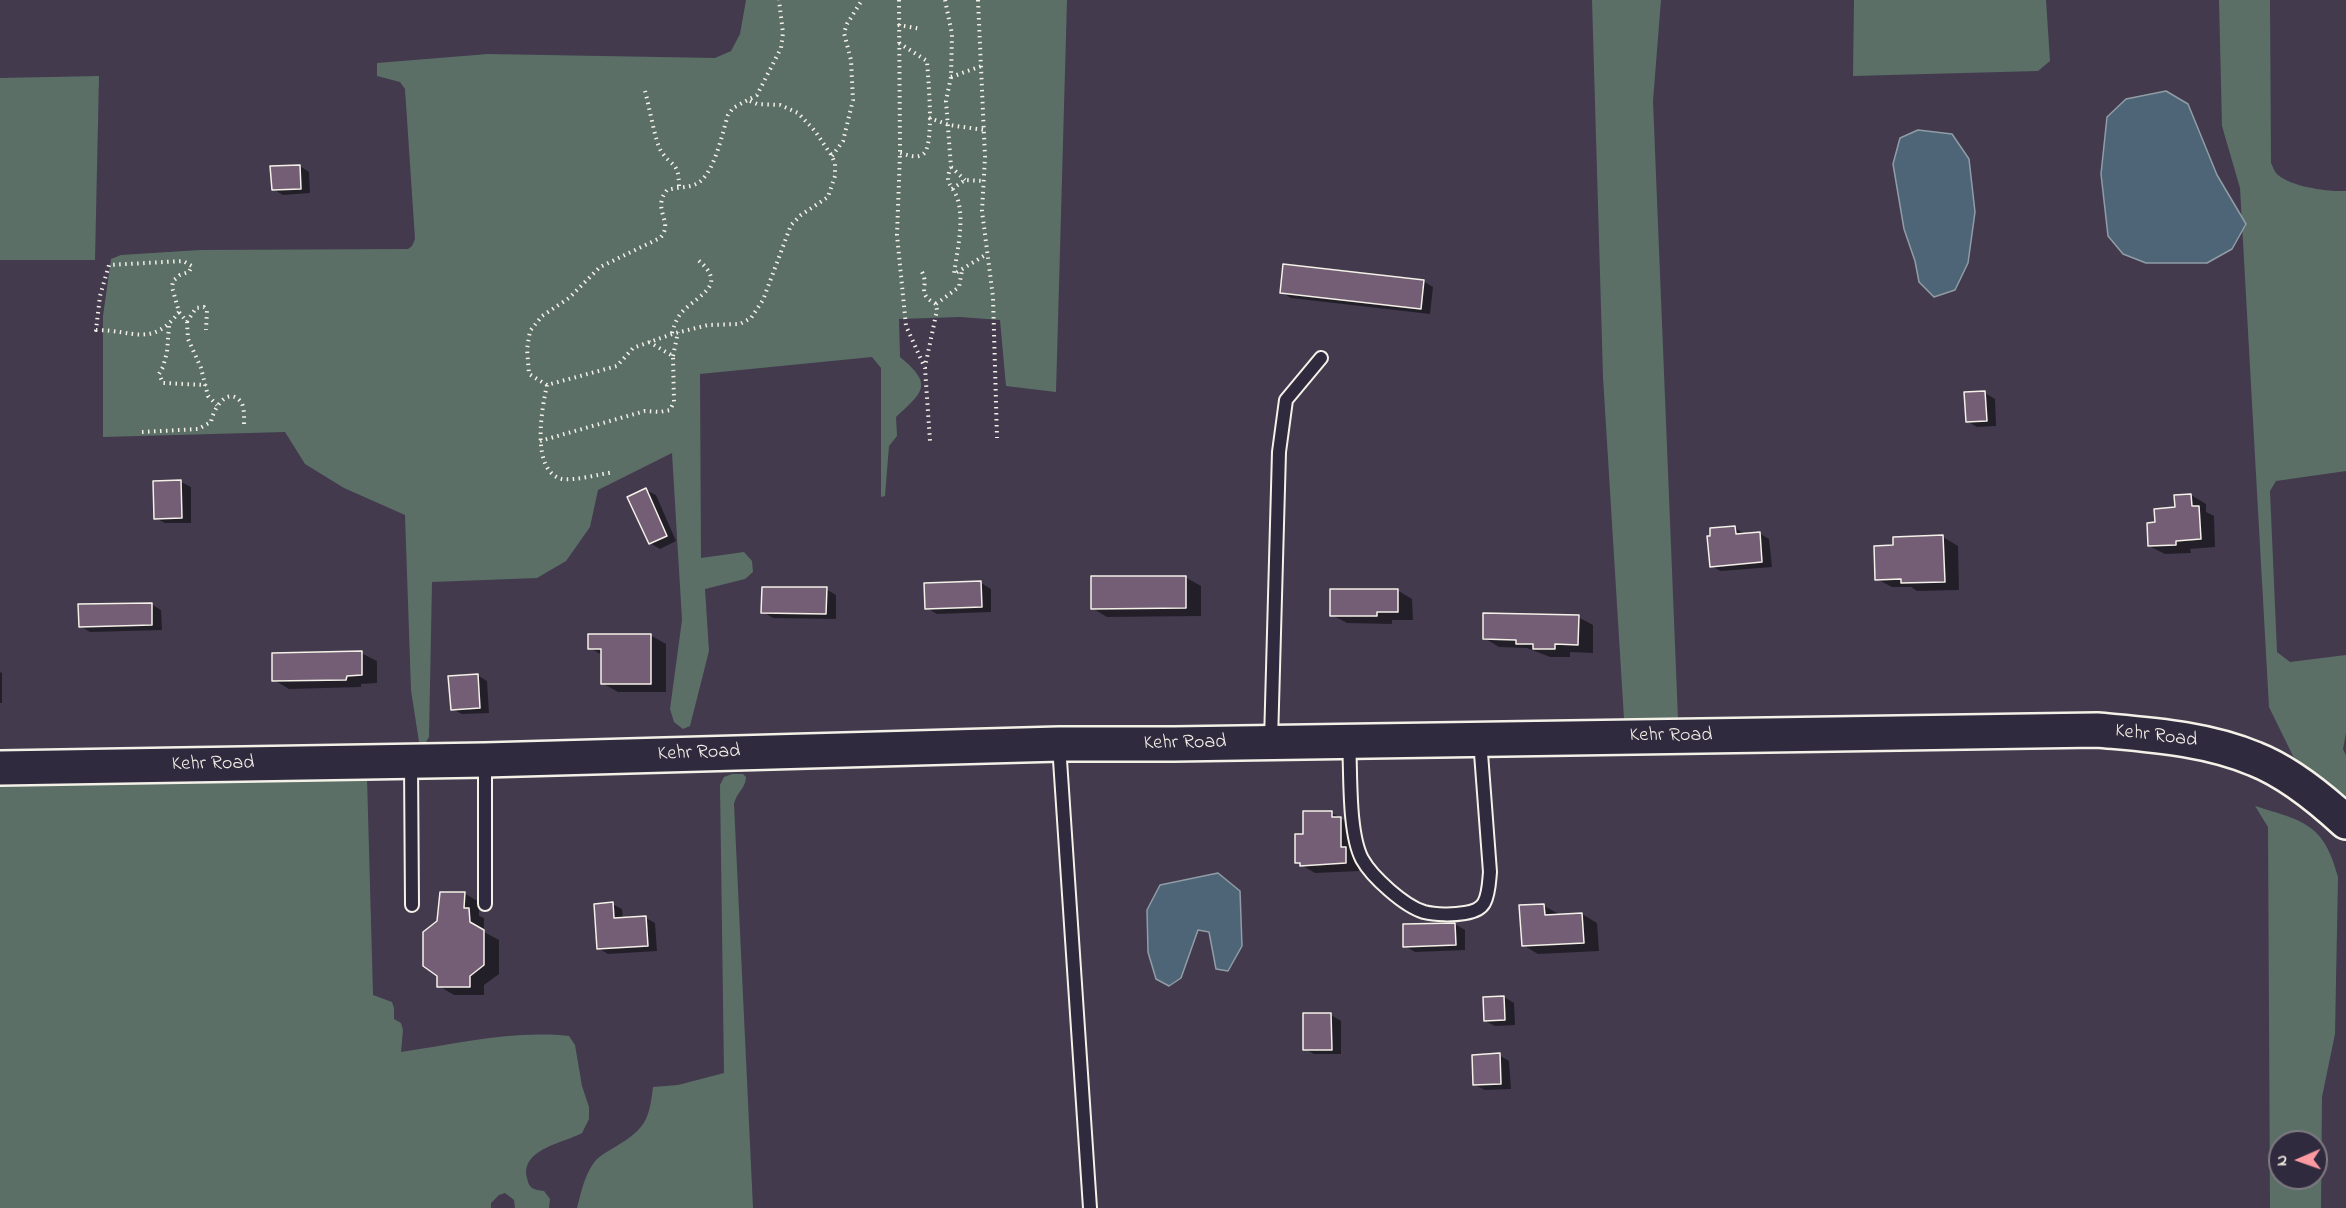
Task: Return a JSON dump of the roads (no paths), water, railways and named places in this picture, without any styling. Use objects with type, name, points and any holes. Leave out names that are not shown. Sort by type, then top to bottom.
[{"type":"street","name":"Kehr Road","points":[[0,768],[411,762],[1059,744],[1817,736],[2097,730],[2157,735],[2211,744],[2257,759],[2293,780],[2346,822]]},
{"type":"lane","points":[[1270,742],[1279,452],[1286,400],[1321,358]]},
{"type":"lane","points":[[1349,740],[1354,829],[1361,858],[1374,876],[1405,902],[1424,912],[1455,915],[1473,912],[1484,905],[1488,890],[1490,872],[1480,738]]},
{"type":"lane","points":[[1059,744],[1090,1208]]},
{"type":"lane","points":[[485,760],[485,904]]},
{"type":"lane","points":[[411,762],[412,905]]},
{"type":"water","points":[[2166,91],[2188,104],[2217,175],[2246,224],[2232,249],[2207,263],[2146,263],[2123,254],[2108,236],[2101,174],[2107,117],[2126,99]]},
{"type":"water","points":[[1918,130],[1952,134],[1969,159],[1975,212],[1968,263],[1955,290],[1934,297],[1919,282],[1915,261],[1904,229],[1893,164],[1900,138]]},
{"type":"water","points":[[1218,873],[1240,891],[1242,946],[1228,971],[1216,969],[1209,932],[1198,930],[1181,978],[1169,986],[1156,979],[1148,952],[1147,910],[1160,885]]}]
